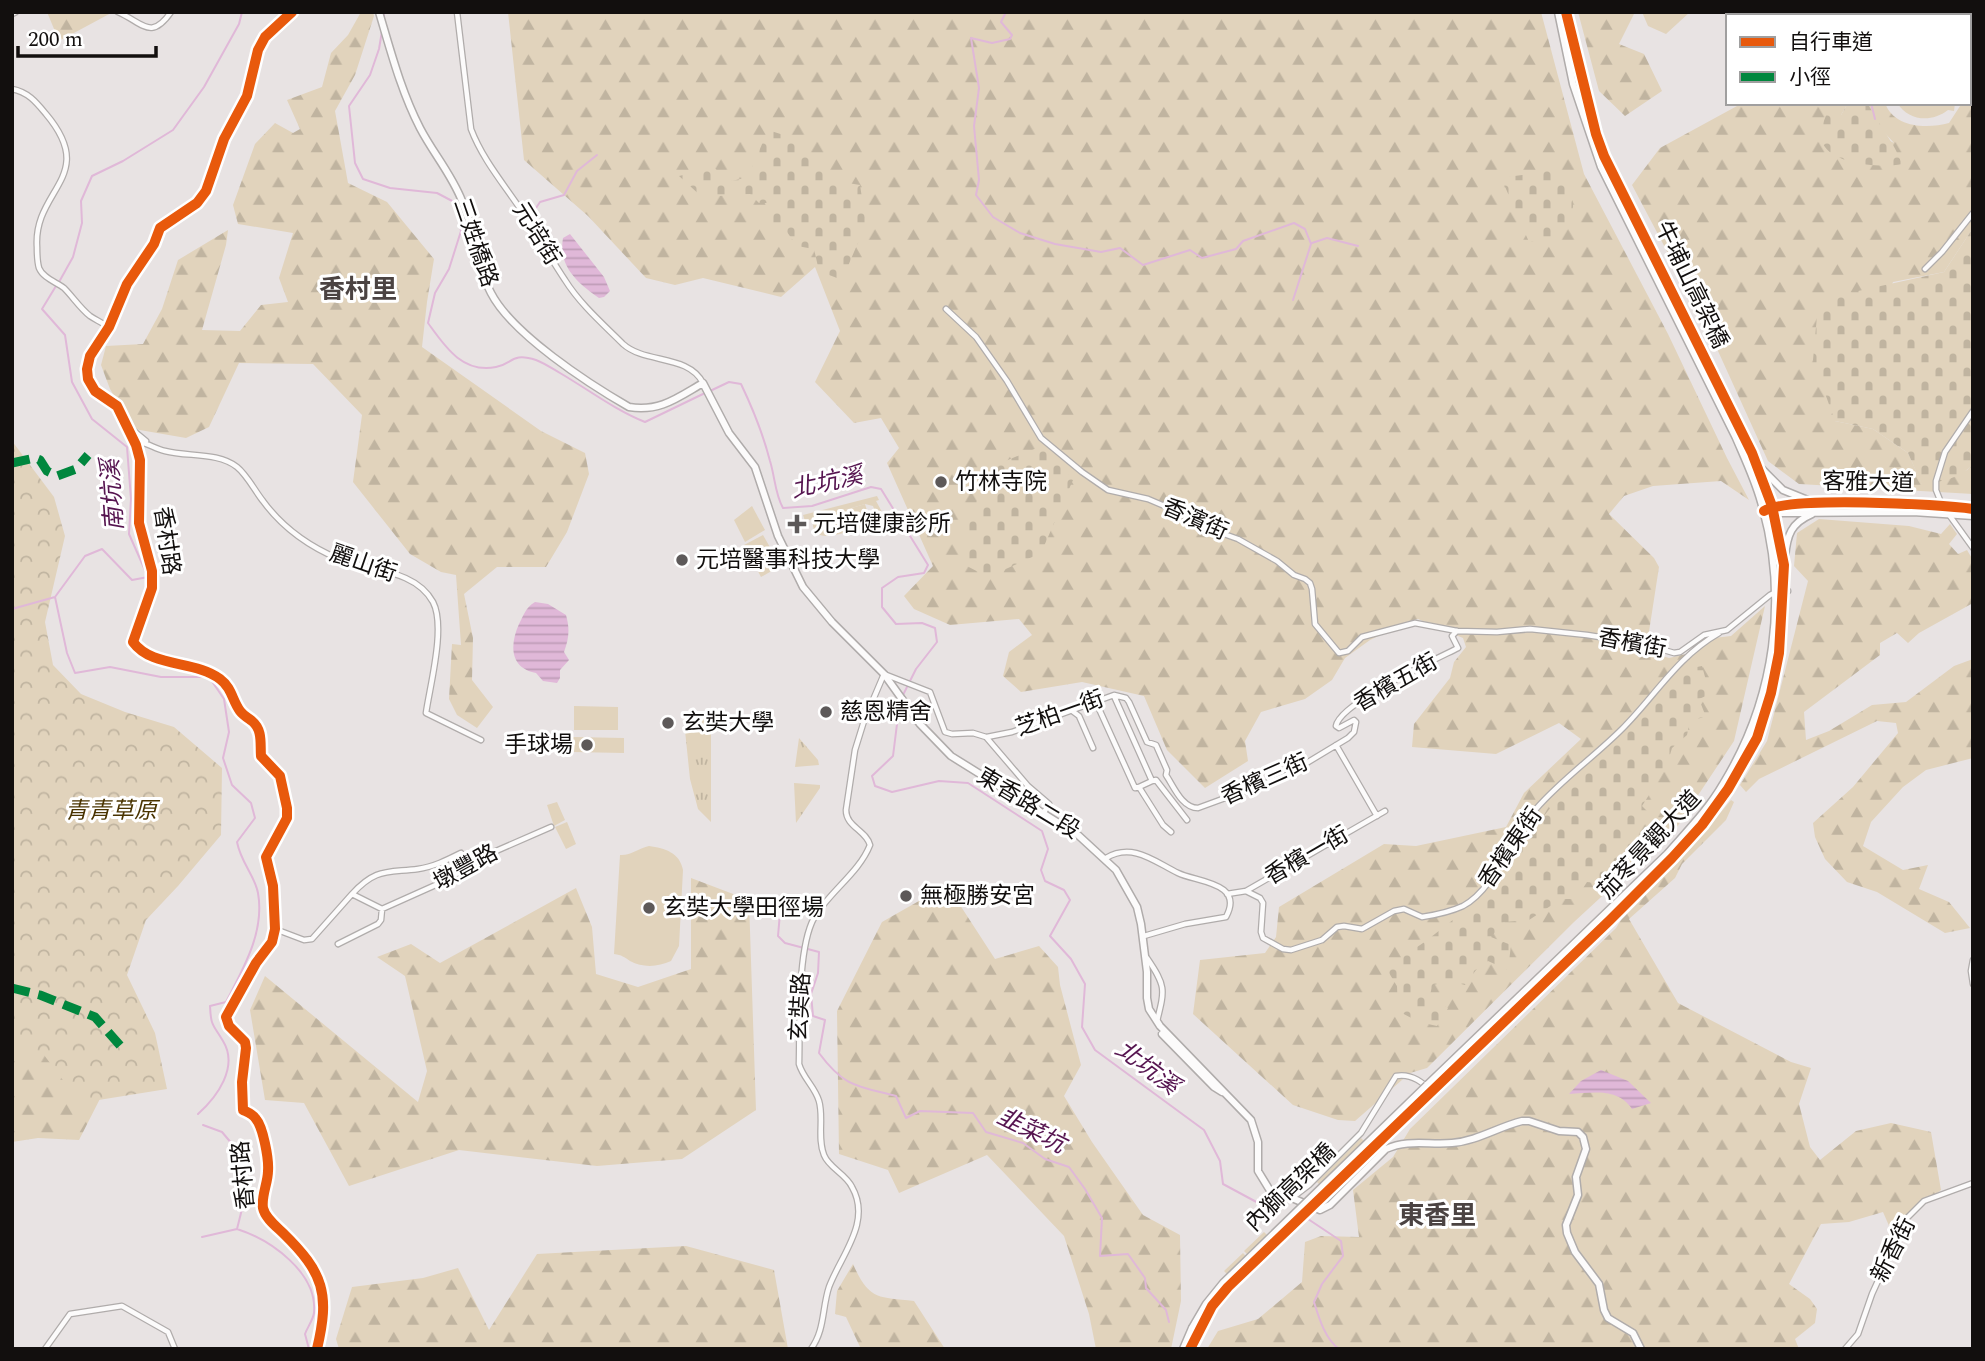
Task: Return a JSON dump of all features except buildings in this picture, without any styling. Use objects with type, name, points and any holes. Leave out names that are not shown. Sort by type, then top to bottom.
[{"type":"street","points":[[118,12],[155,29],[161,26],[171,12]]},
{"type":"street","name":"香村路","points":[[292,12],[265,37],[258,50],[247,96],[224,139],[206,191],[197,203],[160,228],[154,244],[132,274],[108,327],[90,356],[87,369],[88,379],[95,391],[117,406],[136,445],[141,474],[139,523],[152,579],[150,597],[133,642],[141,652],[205,670],[222,680],[231,691],[240,711],[258,727],[261,756],[282,781],[287,818],[266,857],[274,900],[275,929],[272,942],[256,963],[226,1017],[229,1026],[245,1042],[243,1110],[253,1116],[260,1126],[268,1160],[263,1209],[310,1263],[324,1293],[325,1314],[317,1349]]},
{"type":"street","name":"三姓橋路","points":[[379,12],[400,86],[420,129],[462,201],[491,293],[515,326],[540,347],[629,407],[645,410],[658,408],[704,386]]},
{"type":"street","points":[[1558,12],[1573,84],[1588,131],[1601,167],[1632,222]]},
{"type":"street","points":[[1566,12],[1596,134],[1632,222]]},
{"type":"street","name":"元培街","points":[[457,14],[471,129],[475,139],[546,247],[565,282],[592,314],[625,345],[637,353],[668,360],[692,371],[704,386]]},
{"type":"street","points":[[12,89],[22,91],[32,98],[54,123],[65,146],[68,161],[58,189],[41,216],[36,234],[41,272],[63,287],[90,316],[108,327]]},
{"type":"street","points":[[1925,268],[1942,252],[1973,213]]},
{"type":"street","name":"牛埔山高架橋","points":[[1632,222],[1706,371]]},
{"type":"street","name":"香濱街","points":[[946,309],[976,337],[1007,381],[1041,438],[1108,491],[1148,499],[1174,510],[1207,528],[1238,539],[1277,561],[1294,575],[1305,579],[1312,589],[1315,624],[1339,653],[1348,651],[1362,637],[1415,623],[1457,631]]},
{"type":"street","name":"茄苳景觀大道","points":[[1430,1090],[1698,820],[1749,736],[1764,691],[1782,591],[1784,565],[1773,510],[1752,453],[1706,371]]},
{"type":"street","name":"茄苳景觀大道","points":[[1706,371],[1755,484],[1782,591]]},
{"type":"street","points":[[704,386],[729,433],[755,467],[778,536],[803,587],[837,627],[884,674],[930,692],[945,732],[973,733],[986,737],[1028,786],[1049,804],[1042,814]]},
{"type":"street","points":[[1973,411],[1945,452],[1938,468],[1936,490],[1942,505],[1973,548]]},
{"type":"street","name":"麗山街","points":[[126,424],[149,444],[162,451],[223,460],[239,468],[273,515],[306,543],[353,564],[385,570],[422,589],[433,601],[439,617],[426,713],[481,740]]},
{"type":"street","name":"麗山街","points":[[136,445],[140,442],[149,444]]},
{"type":"street","points":[[1752,453],[1765,473],[1783,490],[1818,503]]},
{"type":"street","name":"客雅大道","points":[[1763,511],[1818,503],[1942,505],[1973,509]]},
{"type":"street","name":"客雅大道","points":[[1773,510],[1949,513],[1973,516]]},
{"type":"street","points":[[1784,565],[1788,533],[1801,519],[1817,512]]},
{"type":"street","name":"香檳街","points":[[1457,631],[1530,629],[1644,644],[1674,653],[1680,652],[1704,635],[1727,630],[1782,591]]},
{"type":"street","name":"香檳東街","points":[[1246,891],[1260,898],[1263,903],[1261,932],[1264,938],[1276,947],[1291,950],[1322,940],[1338,927],[1362,929],[1394,911],[1404,909],[1422,917],[1464,905],[1478,894],[1492,877],[1516,837],[1547,798],[1621,730],[1644,706],[1664,678],[1674,672],[1679,663],[1708,640],[1727,630]]},
{"type":"street","name":"香檳五街","points":[[1336,745],[1354,732],[1354,720],[1339,728],[1336,721],[1357,701],[1458,648],[1452,636],[1457,631]]},
{"type":"street","name":"東香路二段","points":[[884,674],[920,724],[951,756],[1079,835],[1106,858],[1129,890],[1137,907],[1144,936]]},
{"type":"street","name":"玄奘路","points":[[811,1349],[819,1336],[828,1289],[856,1231],[859,1206],[849,1182],[823,1154],[820,1103],[802,1075],[799,1064],[801,988],[812,921],[857,866],[870,845],[867,837],[850,823],[846,810],[855,750],[884,674]]},
{"type":"street","points":[[1114,695],[1154,780],[1187,820]]},
{"type":"street","name":"芝柏一街","points":[[986,737],[1012,732],[1095,700],[1114,695],[1126,698],[1147,742],[1156,745],[1167,770],[1166,775],[1186,805],[1192,808]]},
{"type":"street","points":[[1095,700],[1135,789],[1166,775]]},
{"type":"street","points":[[1071,710],[1079,716],[1093,748]]},
{"type":"street","points":[[1336,745],[1377,816]]},
{"type":"street","name":"香檳三街","points":[[1192,808],[1285,776],[1336,745]]},
{"type":"street","points":[[1139,787],[1163,825],[1171,832]]},
{"type":"street","name":"香檳一街","points":[[1227,894],[1246,891],[1385,811]]},
{"type":"street","name":"墩豐路","points":[[338,944],[378,924],[382,909],[449,879],[480,858],[551,827]]},
{"type":"street","name":"墩豐路","points":[[275,929],[304,940],[312,939],[366,879],[395,869],[426,867],[461,853]]},
{"type":"street","points":[[1106,858],[1111,855],[1144,854],[1177,873],[1217,885],[1227,894],[1230,904],[1226,917],[1185,924],[1144,936],[1147,998],[1156,1022],[1251,1120],[1256,1131],[1257,1167],[1269,1189],[1280,1196],[1293,1198],[1320,1210],[1330,1205],[1386,1149],[1397,1144],[1452,1143],[1475,1139],[1522,1121],[1559,1131],[1578,1132],[1584,1137],[1586,1149],[1576,1177],[1578,1195],[1566,1225],[1567,1233],[1575,1252],[1599,1284],[1608,1318],[1633,1333],[1641,1349]]},
{"type":"street","points":[[352,894],[382,909]]},
{"type":"street","points":[[1146,958],[1160,979],[1163,991],[1156,1022]]},
{"type":"street","points":[[1146,958],[1143,1000],[1150,1020],[1214,1087],[1227,1094]]},
{"type":"street","points":[[1973,960],[1973,984]]},
{"type":"street","points":[[1293,1198],[1361,1133],[1396,1076],[1405,1075],[1430,1090]]},
{"type":"street","name":"內獅高架橋","points":[[1195,1329],[1206,1304],[1223,1283],[1430,1090]]},
{"type":"street","name":"新香街","points":[[1845,1349],[1858,1334],[1872,1294],[1906,1219],[1924,1200],[1973,1183]]},
{"type":"street","points":[[1307,1206],[1309,1185]]},
{"type":"street","points":[[45,1349],[70,1314],[122,1306],[168,1332],[175,1349]]},
{"type":"street","points":[[1183,1349],[1195,1329]]},
{"type":"street","points":[[1190,1349],[1195,1329]]},
{"type":"green space","points":[[47,12],[113,12],[59,41]]},
{"type":"green space","points":[[361,12],[373,12],[374,16],[355,75],[335,111],[348,183],[387,202],[434,259],[422,347],[541,431],[585,453],[589,474],[567,532],[546,567],[497,567],[464,594],[473,638],[472,680],[493,707],[477,728],[457,715],[449,699],[452,644],[461,645],[456,575],[441,572],[410,554],[353,482],[362,415],[313,364],[239,363],[209,427],[186,438],[134,429],[110,389],[101,365],[106,346],[143,344],[162,309],[178,260],[228,230],[202,330],[240,331],[261,305],[288,302],[279,278],[293,233],[238,224],[233,205],[255,144],[275,123],[293,133],[300,129],[287,100],[322,87],[331,53],[348,35]]},
{"type":"green space","points":[[508,12],[1541,12],[1584,174],[1668,334],[1749,500],[1721,481],[1653,486],[1624,496],[1609,514],[1654,558],[1659,567],[1646,651],[1669,658],[1686,654],[1705,639],[1731,636],[1765,606],[1734,741],[1677,827],[1574,922],[1427,1068],[1410,1073],[1355,1121],[1338,1120],[1293,1105],[1193,1014],[1200,960],[1265,953],[1276,937],[1279,907],[1384,844],[1416,846],[1506,827],[1524,793],[1581,739],[1559,723],[1496,754],[1412,747],[1414,724],[1450,678],[1454,662],[1466,647],[1463,638],[1418,619],[1370,640],[1345,658],[1332,680],[1305,699],[1261,712],[1245,741],[1248,761],[1205,788],[1167,750],[1144,696],[1082,682],[1021,692],[1003,676],[1009,652],[1032,635],[1019,619],[950,625],[914,609],[904,596],[933,566],[887,463],[899,448],[881,418],[854,423],[815,382],[840,331],[815,267],[781,297],[703,278],[675,285],[646,278],[588,216],[524,160]]},
{"type":"green space","points":[[1578,12],[1635,12],[1619,44],[1644,54],[1662,91],[1625,116],[1599,91]]},
{"type":"green space","points":[[1642,12],[1690,12],[1666,34],[1648,26]]},
{"type":"green space","points":[[1895,12],[1896,14],[1762,14]]},
{"type":"green space","points":[[1905,12],[1968,12],[1968,14],[1904,14]]},
{"type":"green space","points":[[1973,83],[1973,228],[1944,272],[1893,282],[1835,421],[1873,429],[1908,453],[1922,484],[1967,470],[1973,464],[1973,494],[1799,484],[1768,461],[1708,329],[1632,185],[1660,148],[1737,105],[1847,105],[1841,115],[1894,143],[1880,128],[1869,107],[1860,105],[1886,105],[1896,118],[1912,125],[1940,125],[1949,123],[1961,105],[1971,105]]},
{"type":"green space","points":[[1847,105],[1869,106],[1902,164],[1861,164],[1831,153],[1822,142],[1820,131],[1827,113],[1841,115]]},
{"type":"green space","points":[[1899,105],[1955,105],[1954,111],[1948,110],[1928,118],[1914,117]]},
{"type":"green space","points":[[768,130],[796,139],[811,161],[824,171],[830,180],[860,185],[866,224],[842,280],[819,271],[814,249],[797,246],[787,232],[773,231],[767,203],[759,203],[750,194],[702,197],[679,176],[714,168],[732,181],[748,177]]},
{"type":"green space","points":[[1552,166],[1570,177],[1573,206],[1571,220],[1549,238],[1529,242],[1503,182],[1507,177],[1529,174]]},
{"type":"green space","points":[[1973,228],[1973,464],[1956,476],[1922,485],[1908,453],[1873,429],[1835,421],[1813,360],[1817,316],[1840,295],[1944,272]]},
{"type":"green space","name":"青青草原","points":[[12,441],[54,497],[65,536],[45,622],[53,665],[81,694],[125,712],[174,727],[222,768],[221,835],[146,920],[127,975],[155,1033],[167,1089],[80,1103],[44,1055],[12,1043]]},
{"type":"green space","points":[[1044,445],[1073,480],[1041,553],[988,577],[963,564],[963,511],[985,494],[984,470]]},
{"type":"green space","points":[[877,496],[879,500],[876,501],[882,512],[879,520],[871,525],[825,536],[816,532],[813,519],[805,521],[803,515]],"holes":[[[865,504],[873,506],[876,514],[870,520],[829,532],[819,527],[821,517]]]},
{"type":"green space","points":[[865,504],[870,520],[829,532],[819,527],[821,517]]},
{"type":"green space","points":[[752,506],[765,530],[745,542],[734,520]]},
{"type":"green space","points":[[1819,519],[1909,526],[1941,534],[1950,524],[1957,534],[1949,544],[1958,554],[1967,550],[1973,560],[1973,603],[1919,633],[1908,643],[1897,633],[1880,643],[1880,655],[1804,712],[1806,740],[1829,731],[1872,705],[1906,702],[1954,666],[1973,659],[1973,758],[1926,770],[1903,787],[1871,822],[1863,846],[1903,870],[1928,865],[1919,889],[1949,902],[1970,928],[1945,933],[1877,892],[1847,882],[1825,859],[1815,837],[1813,823],[1853,787],[1898,733],[1896,723],[1877,721],[1759,779],[1746,792],[1740,785],[1767,741],[1808,581],[1794,566],[1797,533]]},
{"type":"green space","points":[[763,535],[775,556],[771,558],[777,568],[761,577],[744,545]]},
{"type":"green space","points":[[1702,666],[1707,684],[1717,691],[1699,699],[1706,717],[1690,720],[1687,735],[1672,748],[1666,768],[1642,806],[1651,815],[1632,843],[1597,883],[1587,882],[1576,899],[1561,899],[1529,920],[1504,922],[1491,937],[1511,945],[1508,970],[1488,961],[1476,970],[1465,985],[1450,981],[1433,985],[1429,997],[1448,1008],[1437,1026],[1419,1022],[1398,1011],[1397,986],[1386,968],[1468,908],[1571,783],[1687,669]]},
{"type":"green space","points":[[574,706],[618,707],[618,730],[574,730]]},
{"type":"green space","points":[[683,711],[701,712],[711,731],[711,822],[698,809],[690,779]]},
{"type":"green space","points":[[573,737],[624,738],[624,753],[573,752]]},
{"type":"green space","points":[[799,738],[818,760],[819,765],[795,767]]},
{"type":"green space","points":[[794,783],[820,785],[796,823]]},
{"type":"green space","points":[[1731,800],[1734,802],[1726,820],[1682,864],[1675,878],[1629,919],[1678,1003],[1791,1062],[1811,1068],[1799,1104],[1810,1147],[1820,1160],[1856,1131],[1891,1123],[1931,1132],[1941,1190],[1906,1217],[1891,1246],[1882,1242],[1888,1237],[1890,1228],[1883,1212],[1849,1222],[1821,1224],[1789,1284],[1810,1299],[1817,1309],[1815,1323],[1795,1339],[1799,1349],[1207,1349],[1218,1331],[1258,1319],[1302,1282],[1305,1242],[1321,1236],[1359,1237],[1353,1190],[1393,1157],[1410,1129],[1616,928],[1691,848]]},
{"type":"green space","points":[[557,802],[565,820],[554,826],[547,805]]},
{"type":"green space","points":[[567,822],[576,844],[566,849],[555,827]]},
{"type":"green space","name":"玄奘大學田徑場","points":[[649,846],[671,852],[679,859],[683,870],[679,946],[671,961],[650,966],[640,965],[614,954],[620,855]]},
{"type":"green space","points":[[691,878],[749,900],[756,1110],[682,1159],[597,1166],[459,1150],[349,1186],[304,1103],[265,1100],[250,1010],[265,976],[418,1102],[427,1071],[405,976],[377,957],[411,944],[440,963],[576,888],[592,927],[596,974],[638,987],[691,969]]},
{"type":"green space","points":[[947,885],[995,959],[1039,946],[1058,967],[1060,985],[1081,1065],[1064,1096],[1092,1142],[1143,1215],[1180,1235],[1181,1301],[1171,1349],[1096,1349],[1089,1314],[1064,1236],[987,1155],[899,1193],[888,1170],[839,1154],[837,1011],[882,922]]},
{"type":"green space","points":[[12,1029],[107,1085],[79,1140],[38,1138],[12,1142]]},
{"type":"green space","points":[[1361,1138],[1376,1153],[1332,1197],[1317,1182]]},
{"type":"green space","points":[[1264,1232],[1279,1247],[1259,1266],[1244,1251]]},
{"type":"green space","points":[[686,1246],[774,1270],[788,1349],[339,1349],[336,1339],[352,1287],[423,1278],[458,1268],[489,1330],[537,1254]]},
{"type":"green space","points":[[1243,1253],[1257,1268],[1239,1286],[1224,1271]]},
{"type":"green space","points":[[853,1264],[864,1284],[876,1294],[891,1299],[914,1301],[945,1349],[861,1349],[846,1317],[835,1314],[837,1291]]},
{"type":"shaded area","points":[[570,234],[604,277],[610,291],[604,297],[599,298],[584,286],[567,266],[562,248],[563,238]]},
{"type":"shaded area","points":[[535,602],[548,604],[566,615],[568,634],[564,652],[569,660],[560,670],[557,683],[543,681],[536,673],[521,666],[514,654],[514,639],[519,624],[527,609]]},
{"type":"shaded area","points":[[1601,1070],[1628,1081],[1651,1103],[1632,1109],[1612,1094],[1569,1094],[1581,1081]]},
{"type":"waterway","name":"南坑溪","points":[[59,282],[73,257],[82,223],[81,201],[92,176],[123,161],[173,130],[204,87],[239,24],[242,12]]},
{"type":"waterway","name":"北坑溪","points":[[384,12],[384,18]]},
{"type":"waterway","points":[[1006,12],[1001,22],[1012,35],[1010,39],[992,43],[971,38],[979,88],[974,126],[979,180],[976,195],[993,217],[1020,233],[1055,244],[1101,252],[1120,248],[1143,265],[1190,250],[1202,258],[1236,249],[1243,241],[1294,223],[1305,229],[1311,244],[1293,300]]},
{"type":"waterway","name":"北坑溪","points":[[382,31],[370,75],[349,106],[355,163],[363,179],[390,188],[437,193],[456,203],[461,231],[449,269],[435,293],[428,323],[455,356],[473,366],[484,368],[502,366],[522,357],[536,360],[645,422],[705,393]]},
{"type":"waterway","points":[[1872,105],[1875,119]]},
{"type":"waterway","points":[[530,217],[540,202],[564,195],[577,171],[597,155]]},
{"type":"waterway","points":[[1312,243],[1327,238],[1358,246]]},
{"type":"waterway","name":"南坑溪","points":[[56,286],[42,309],[65,335],[72,382],[92,419],[127,447],[131,499],[129,534],[148,577],[132,580],[102,549],[85,556],[55,597],[67,653],[75,673],[110,667],[161,677],[209,677],[224,699],[229,732],[223,758],[232,785],[251,803],[255,818],[237,842],[258,893],[258,922],[251,950],[226,1002],[210,1006],[212,1022],[223,1041],[229,1061],[224,1081],[198,1114]]},
{"type":"waterway","name":"北坑溪","points":[[710,391],[729,382],[741,384],[761,431],[783,508],[812,506],[871,487],[881,489],[928,565],[924,573],[898,577],[882,588],[882,607],[896,624],[922,623],[935,628],[937,642],[916,669],[903,695]]},
{"type":"waterway","points":[[12,609],[55,597]]},
{"type":"waterway","name":"北坑溪","points":[[900,700],[893,756],[872,776],[875,786],[892,792],[939,781],[968,783],[1042,831],[1048,849],[1041,870],[1045,881],[1064,890],[1070,900],[1050,936],[1071,959],[1085,984],[1082,1027],[1095,1050],[1204,1130],[1220,1161],[1223,1184],[1262,1205],[1284,1206]]},
{"type":"waterway","name":"韭菜坑","points":[[780,913],[778,936],[785,943],[819,952],[818,973],[811,994],[813,1016],[825,1020],[819,1053],[836,1073],[852,1084],[896,1096],[906,1118],[920,1111],[973,1113],[986,1132],[1023,1143],[1045,1159],[1069,1167],[1102,1218],[1100,1256],[1128,1254],[1145,1278],[1146,1288],[1166,1310],[1169,1322]]},
{"type":"waterway","name":"南坑溪","points":[[203,1125],[222,1132],[238,1151],[245,1197],[237,1229],[264,1241],[290,1260],[308,1285],[313,1298],[314,1313],[305,1334],[309,1349]]},
{"type":"waterway","name":"北坑溪","points":[[1308,1219],[1341,1241],[1343,1256],[1322,1284],[1314,1302],[1326,1334],[1339,1349]]},
{"type":"waterway","points":[[202,1237],[237,1229]]},
{"type":"marked path","points":[[12,463],[35,458],[40,460],[47,471],[57,476],[76,469],[88,455]]},
{"type":"marked path","points":[[12,988],[40,995],[95,1017],[125,1051]]},
{"type":"cycle path","points":[[292,12],[265,37],[258,50],[247,96],[224,139],[206,191],[197,203],[160,228],[154,244],[127,284],[109,327],[90,356],[87,369],[88,379],[95,391],[117,406],[136,445],[140,460],[139,523],[152,571],[152,588],[133,642],[151,656],[199,669],[220,679],[240,711],[256,725],[261,756],[280,776],[287,818],[266,857],[273,886],[275,929],[272,942],[256,963],[226,1017],[229,1026],[245,1042],[243,1110],[256,1119],[268,1159],[264,1212],[307,1260],[320,1285],[323,1313],[317,1349]]},
{"type":"cycle path","points":[[1190,1349],[1212,1306],[1228,1287],[1610,920],[1702,825],[1728,789],[1757,738],[1771,693],[1779,653],[1784,565],[1772,506],[1752,453],[1604,156],[1596,134],[1566,12]]},
{"type":"cycle path","points":[[1764,511],[1779,506],[1832,502],[1898,503],[1973,509]]},
{"type":"place","name":"竹林寺院","points":[[941,482]]},
{"type":"place","name":"元培健康診所","points":[[797,524]]},
{"type":"place","name":"元培醫事科技大學","points":[[682,560]]},
{"type":"place","name":"慈恩精舍","points":[[826,712]]},
{"type":"place","name":"玄奘大學","points":[[668,723]]},
{"type":"place","name":"手球場","points":[[587,745]]},
{"type":"place","name":"無極勝安宮","points":[[906,896]]},
{"type":"place","name":"玄奘大學田徑場","points":[[649,908]]},
{"type":"district","name":"香村里","points":[[358,290]]},
{"type":"district","name":"東香里","points":[[1437,1216]]}]
